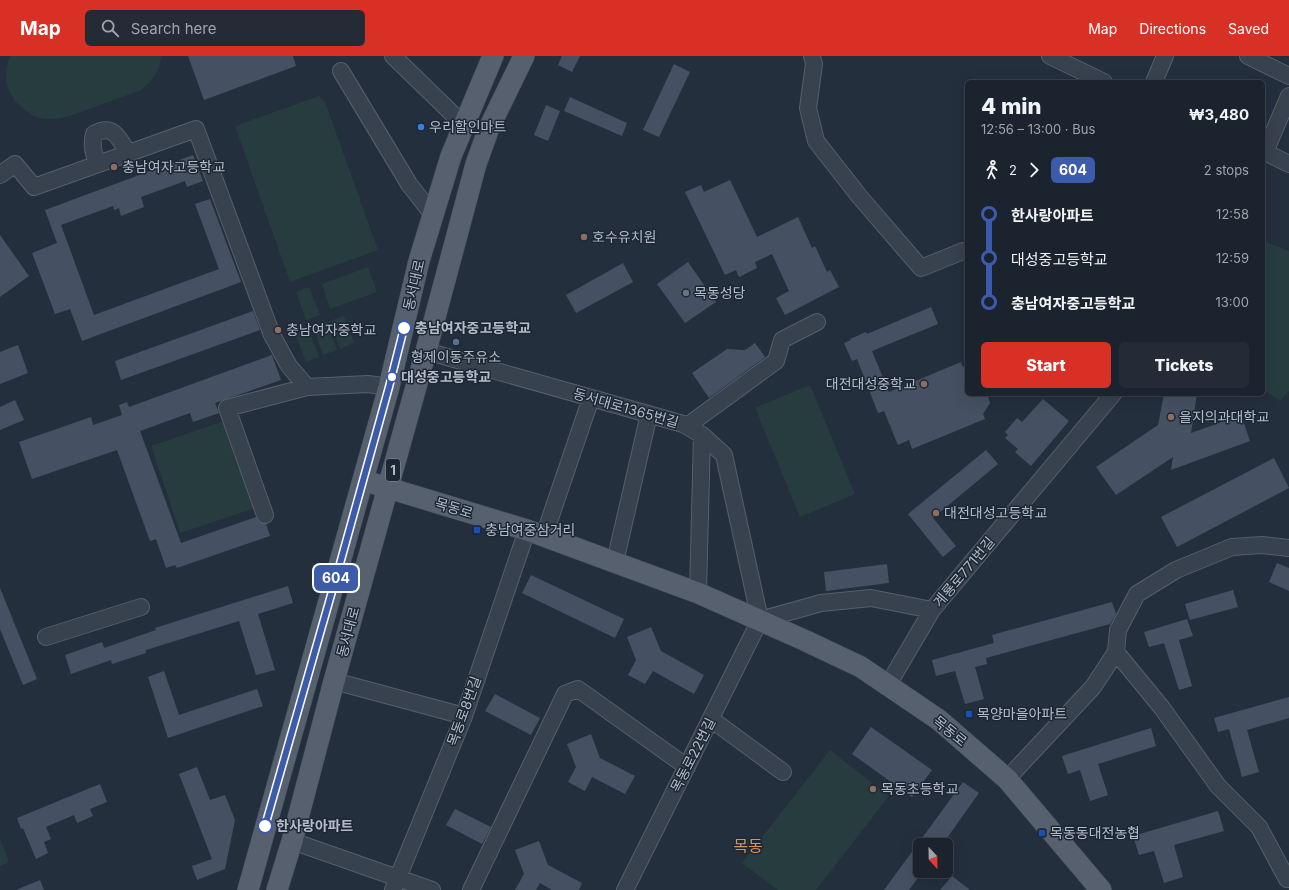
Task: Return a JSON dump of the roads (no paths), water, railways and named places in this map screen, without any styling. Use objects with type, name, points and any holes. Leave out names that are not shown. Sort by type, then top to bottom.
[{"type":"main road","name":"동서대로","points":[[248,890],[389,387],[419,261],[451,156],[463,124],[494,56]]},
{"type":"main road","name":"동서대로","points":[[277,890],[292,841],[334,681],[426,351],[476,164],[489,128],[524,56]]},
{"type":"main road","name":"목동로","points":[[363,480],[536,533],[698,593],[861,667],[938,720],[1008,779],[1101,890]]},
{"type":"street","points":[[393,56],[463,124]]},
{"type":"street","points":[[812,56],[814,64],[808,108],[816,141],[859,196],[921,268],[962,251]]},
{"type":"street","points":[[1050,56],[1100,80]]},
{"type":"street","points":[[1155,80],[1165,56]]},
{"type":"street","points":[[1248,56],[1289,76]]},
{"type":"street","points":[[342,71],[409,184],[433,215]]},
{"type":"street","points":[[1265,150],[1289,96]]},
{"type":"street","points":[[97,164],[92,149],[92,141],[94,134],[100,131],[106,129],[114,133],[128,153]]},
{"type":"street","points":[[0,175],[15,164],[34,187],[196,129],[272,335],[289,366],[307,387]]},
{"type":"street","points":[[1265,152],[1289,164]]},
{"type":"street","points":[[687,426],[776,361],[782,340],[817,322]]},
{"type":"street","name":"동서대로1365번길","points":[[426,351],[683,424],[702,435],[724,455],[760,620]]},
{"type":"street","points":[[265,515],[227,408],[307,387],[368,384],[389,387]]},
{"type":"street","name":"계룡로771번길","points":[[888,685],[932,610],[1111,396]]},
{"type":"street","points":[[536,533],[591,398]]},
{"type":"street","points":[[615,562],[649,414]]},
{"type":"street","points":[[698,593],[702,435]]},
{"type":"street","name":"목동로8번길","points":[[396,884],[536,533]]},
{"type":"street","points":[[1008,779],[1093,687],[1116,652],[1118,630],[1137,594],[1176,570],[1232,547],[1262,545],[1289,548]]},
{"type":"street","points":[[760,620],[821,603],[871,598],[932,610]]},
{"type":"street","points":[[46,637],[141,607]]},
{"type":"street","name":"목동로22번길","points":[[625,890],[712,719],[760,620]]},
{"type":"street","points":[[1116,652],[1162,708],[1218,786],[1259,827],[1286,879],[1289,879]]},
{"type":"street","points":[[334,681],[464,716]]},
{"type":"street","points":[[471,890],[565,694],[578,688],[688,767]]},
{"type":"street","points":[[712,719],[783,772]]},
{"type":"street","points":[[292,841],[396,884],[432,890]]},
{"type":"place","name":"우리할인마트","points":[[421,127]]},
{"type":"place","name":"충남여자고등학교","points":[[114,167]]},
{"type":"place","name":"호수유치원","points":[[584,237]]},
{"type":"place","name":"목동성당","points":[[686,293]]},
{"type":"place","name":"충남여자중고등학교","points":[[404,328]]},
{"type":"place","name":"충남여자중학교","points":[[278,330]]},
{"type":"place","name":"형제이동주유소","points":[[456,342]]},
{"type":"place","name":"대성중고등학교","points":[[392,377]]},
{"type":"place","name":"대전대성중학교","points":[[924,384]]},
{"type":"place","name":"을지의과대학교","points":[[1171,417]]},
{"type":"place","name":"대전대성고등학교","points":[[936,513]]},
{"type":"place","name":"충남여중삼거리","points":[[477,530]]},
{"type":"place","name":"목양마을아파트","points":[[969,714]]},
{"type":"place","name":"목동초등학교","points":[[873,789]]},
{"type":"place","name":"한사랑아파트","points":[[265,826]]},
{"type":"place","name":"목동동대전농협","points":[[1042,833]]},
{"type":"district","name":"목동","points":[[748,846]]}]
